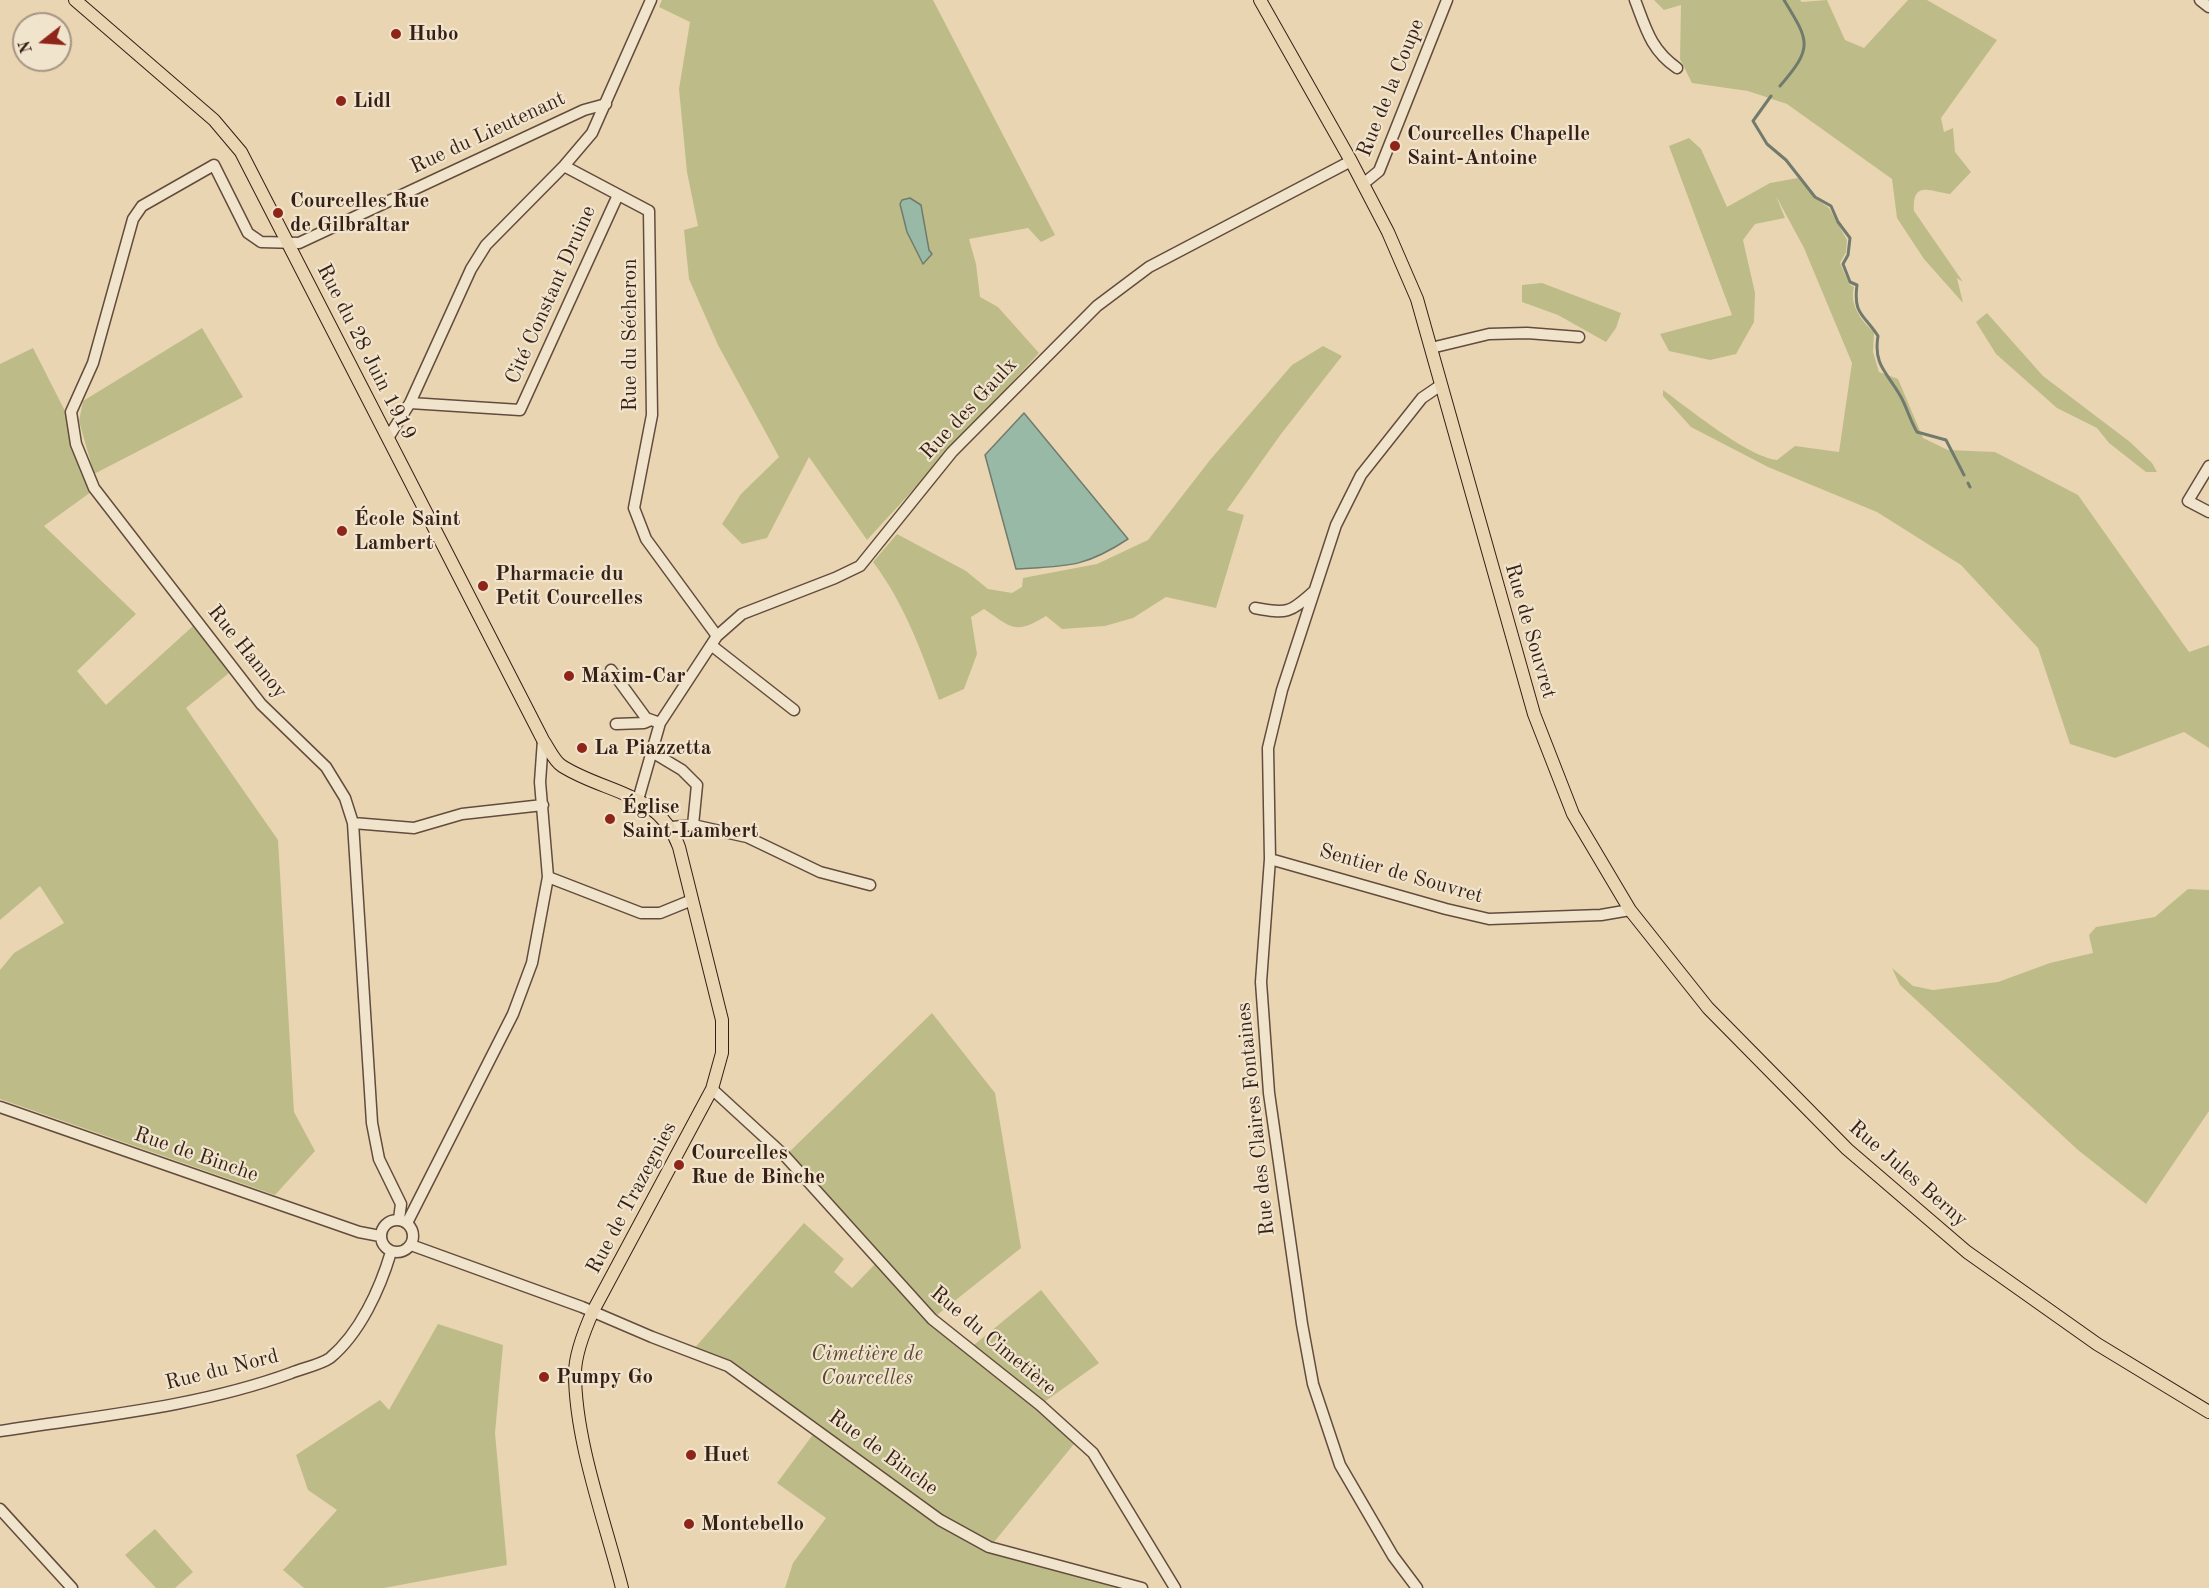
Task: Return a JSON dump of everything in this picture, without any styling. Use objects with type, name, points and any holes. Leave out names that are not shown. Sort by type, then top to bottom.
[{"type":"main road","name":"Rue du 28 Juin 1919","points":[[75,0],[214,120],[241,152],[253,171],[543,740],[560,765],[638,800],[659,814],[672,827]]},
{"type":"main road","name":"Rue de Souvret","points":[[1260,0],[1351,161],[1388,232],[1417,299],[1533,714],[1573,814],[1630,910]]},
{"type":"main road","name":"Rue de Trazegnies","points":[[622,1588],[579,1424],[575,1371],[586,1326],[712,1089],[722,1053],[722,1020],[672,827]]},
{"type":"main road","name":"Rue Jules Berny","points":[[1630,910],[1708,1008],[1846,1149],[1967,1252],[2097,1344],[2209,1412]]},
{"type":"street","points":[[388,438],[410,403],[471,270],[486,245],[564,166],[592,133],[651,0]]},
{"type":"street","name":"Rue de la Coupe","points":[[1363,184],[1379,171],[1447,0]]},
{"type":"street","points":[[1635,0],[1650,39],[1660,56],[1677,68]]},
{"type":"street","points":[[2200,0],[2209,7]]},
{"type":"street","name":"Rue du Lieutenant","points":[[289,244],[299,243],[584,110],[606,104]]},
{"type":"street","name":"Rue des Gaulx","points":[[638,800],[652,752],[656,722],[714,640],[742,614],[860,566],[952,452],[1097,306],[1149,267],[1351,161]]},
{"type":"street","name":"Rue Hannoy","points":[[289,244],[261,243],[248,233],[214,165],[142,207],[133,219],[93,363],[71,412],[76,444],[94,488],[261,704],[326,768],[345,798],[352,823],[372,1123],[379,1159],[401,1204],[403,1221]]},
{"type":"street","name":"Rue du Sécheron","points":[[564,166],[649,211],[652,415],[634,508],[646,539],[714,640]]},
{"type":"street","name":"Cité Constant Druine","points":[[410,403],[520,410],[618,195]]},
{"type":"street","points":[[1431,348],[1489,334],[1527,333],[1579,337]]},
{"type":"street","name":"Rue des Claires Fontaines","points":[[1417,1588],[1393,1556],[1340,1465],[1313,1384],[1302,1324],[1269,1092],[1261,982],[1270,859],[1268,748],[1282,690],[1336,525],[1361,475],[1422,398],[1441,385]]},
{"type":"street","points":[[2209,466],[2187,501],[2209,512]]},
{"type":"street","name":"Rue des Claires Fontaines","points":[[1255,608],[1279,612],[1292,611],[1315,589]]},
{"type":"street","points":[[714,640],[794,711]]},
{"type":"street","points":[[611,670],[646,718],[656,722]]},
{"type":"street","points":[[616,724],[656,722]]},
{"type":"street","points":[[403,1221],[524,990],[532,963],[548,877],[540,783],[543,740]]},
{"type":"street","points":[[652,752],[682,770],[697,785],[693,825]]},
{"type":"street","points":[[352,823],[414,828],[462,814],[543,805]]},
{"type":"street","points":[[672,827],[693,825],[747,837],[820,872],[870,885]]},
{"type":"street","name":"Sentier de Souvret","points":[[1270,859],[1489,919],[1601,915],[1630,910]]},
{"type":"street","points":[[548,877],[642,913],[660,912],[692,900]]},
{"type":"street","name":"Rue du Cimetière","points":[[712,1089],[785,1156],[932,1319],[1040,1405],[1093,1453],[1175,1588]]},
{"type":"street","name":"Rue de Binche","points":[[0,1107],[348,1228],[380,1236]]},
{"type":"street","points":[[390,1221],[403,1221],[413,1231],[411,1245],[402,1251],[391,1252],[380,1236],[382,1228],[390,1221]]},
{"type":"street","name":"Rue de Binche","points":[[411,1245],[593,1311],[652,1337],[728,1366],[940,1520],[972,1539],[1016,1555],[1142,1588]]},
{"type":"street","name":"Rue du Nord","points":[[0,1431],[193,1400],[243,1389],[327,1360],[347,1342],[366,1310],[391,1252]]},
{"type":"street","points":[[0,1509],[72,1588]]},
{"type":"green space","points":[[662,0],[933,0],[1055,235],[1041,242],[1028,228],[969,239],[976,264],[980,297],[998,307],[1039,353],[867,540],[809,457],[767,538],[742,544],[722,524],[741,494],[779,457],[718,345],[689,279],[684,230],[698,226],[687,172],[679,89],[690,22],[659,7]]},
{"type":"green space","points":[[1654,0],[1800,0],[1802,2],[1827,0],[1845,40],[1864,48],[1908,0],[1927,0],[1997,40],[1941,118],[1944,132],[1953,128],[1955,152],[1971,172],[1950,194],[1924,190],[1919,191],[1914,201],[1914,211],[1963,282],[1957,278],[1963,303],[1924,259],[1897,218],[1892,179],[1787,104],[1748,91],[1692,83],[1680,59],[1681,5],[1664,10]]},
{"type":"green space","points":[[1689,138],[1701,149],[1727,207],[1770,183],[1798,178],[1815,198],[1829,208],[1847,240],[1846,252],[1840,263],[1849,284],[1854,287],[1853,300],[1857,312],[1874,332],[1873,352],[1879,372],[1898,379],[1923,438],[1948,450],[1995,452],[2078,495],[2189,652],[2209,645],[2209,748],[2184,732],[2115,758],[2070,744],[2038,648],[1961,565],[1877,512],[1768,467],[1691,427],[1663,396],[1663,390],[1718,431],[1765,457],[1777,460],[1795,446],[1839,452],[1852,363],[1804,248],[1776,196],[1785,218],[1755,224],[1743,240],[1755,293],[1754,322],[1736,354],[1710,360],[1669,351],[1660,334],[1732,315],[1669,146]]},
{"type":"green space","points":[[1542,283],[1621,313],[1616,328],[1606,342],[1558,315],[1522,302],[1522,285]]},
{"type":"green space","points":[[1987,313],[2043,376],[2130,442],[2152,463],[2157,472],[2146,472],[2109,443],[2097,428],[2057,408],[1996,354],[1976,322]]},
{"type":"green space","points":[[202,328],[243,397],[94,474],[79,421],[83,401]]},
{"type":"green space","points":[[1323,346],[1342,356],[1281,434],[1227,510],[1244,515],[1216,608],[1166,597],[1133,618],[1105,626],[1062,629],[1046,616],[1027,626],[1014,627],[984,609],[971,617],[977,654],[964,689],[939,700],[903,611],[873,562],[897,534],[966,571],[988,589],[1012,593],[1022,587],[1023,578],[1097,564],[1148,540],[1210,460],[1292,365]]},
{"type":"green space","points":[[33,348],[65,411],[91,492],[44,526],[136,614],[77,671],[106,705],[193,626],[229,673],[186,708],[278,840],[294,1112],[315,1151],[275,1195],[0,1099],[0,970],[14,953],[64,923],[40,886],[0,920],[0,364]]},
{"type":"green space","points":[[2188,889],[2209,890],[2209,1111],[2146,1204],[2078,1150],[1900,985],[1892,968],[1913,986],[1933,990],[1998,982],[2050,963],[2093,953],[2089,935],[2096,927],[2155,917]]},
{"type":"green space","name":"Cimetière de Courcelles","points":[[932,1013],[995,1093],[1021,1248],[932,1319],[969,1349],[1041,1290],[1099,1363],[1040,1405],[1078,1439],[990,1547],[1142,1588],[785,1588],[793,1563],[826,1518],[777,1483],[817,1429],[728,1366],[692,1351],[804,1223],[844,1259],[834,1272],[852,1288],[878,1261],[785,1156]]},
{"type":"green space","points":[[438,1324],[503,1345],[495,1433],[507,1565],[384,1588],[304,1588],[283,1570],[337,1510],[308,1490],[296,1455],[380,1400],[389,1410]]},
{"type":"green space","points":[[155,1529],[193,1572],[175,1588],[156,1588],[125,1555]]},
{"type":"shaded area","points":[[910,198],[921,205],[929,250],[932,254],[923,264],[907,232],[900,204],[902,200]]},
{"type":"shaded area","points":[[1024,413],[1128,539],[1099,556],[1075,564],[1016,569],[985,455]]},
{"type":"waterway","points":[[1780,86],[1798,62],[1804,44],[1799,25],[1784,0]]},
{"type":"waterway","points":[[1771,96],[1753,121],[1767,144],[1786,160],[1815,197],[1831,206],[1838,222],[1850,238],[1848,255],[1843,264],[1850,282],[1857,285],[1858,309],[1878,336],[1878,355],[1883,369],[1901,397],[1917,432],[1946,440],[1964,475]]},
{"type":"waterway","points":[[1968,483],[1970,487]]},
{"type":"place","name":"Hubo","points":[[396,34]]},
{"type":"place","name":"Lidl","points":[[341,101]]},
{"type":"place","name":"Courcelles Chapelle Saint-Antoine","points":[[1395,146]]},
{"type":"place","name":"Courcelles Rue de Gilbraltar","points":[[278,213]]},
{"type":"place","name":"École Saint Lambert","points":[[342,531]]},
{"type":"place","name":"Pharmacie du Petit Courcelles","points":[[483,586]]},
{"type":"place","name":"Maxim-Car","points":[[569,676]]},
{"type":"place","name":"La Piazzetta","points":[[582,748]]},
{"type":"place","name":"Église Saint-Lambert","points":[[610,819]]},
{"type":"place","name":"Courcelles Rue de Binche","points":[[679,1165]]},
{"type":"place","name":"Pumpy Go","points":[[544,1377]]},
{"type":"place","name":"Huet","points":[[691,1455]]},
{"type":"place","name":"Montebello","points":[[689,1524]]}]
